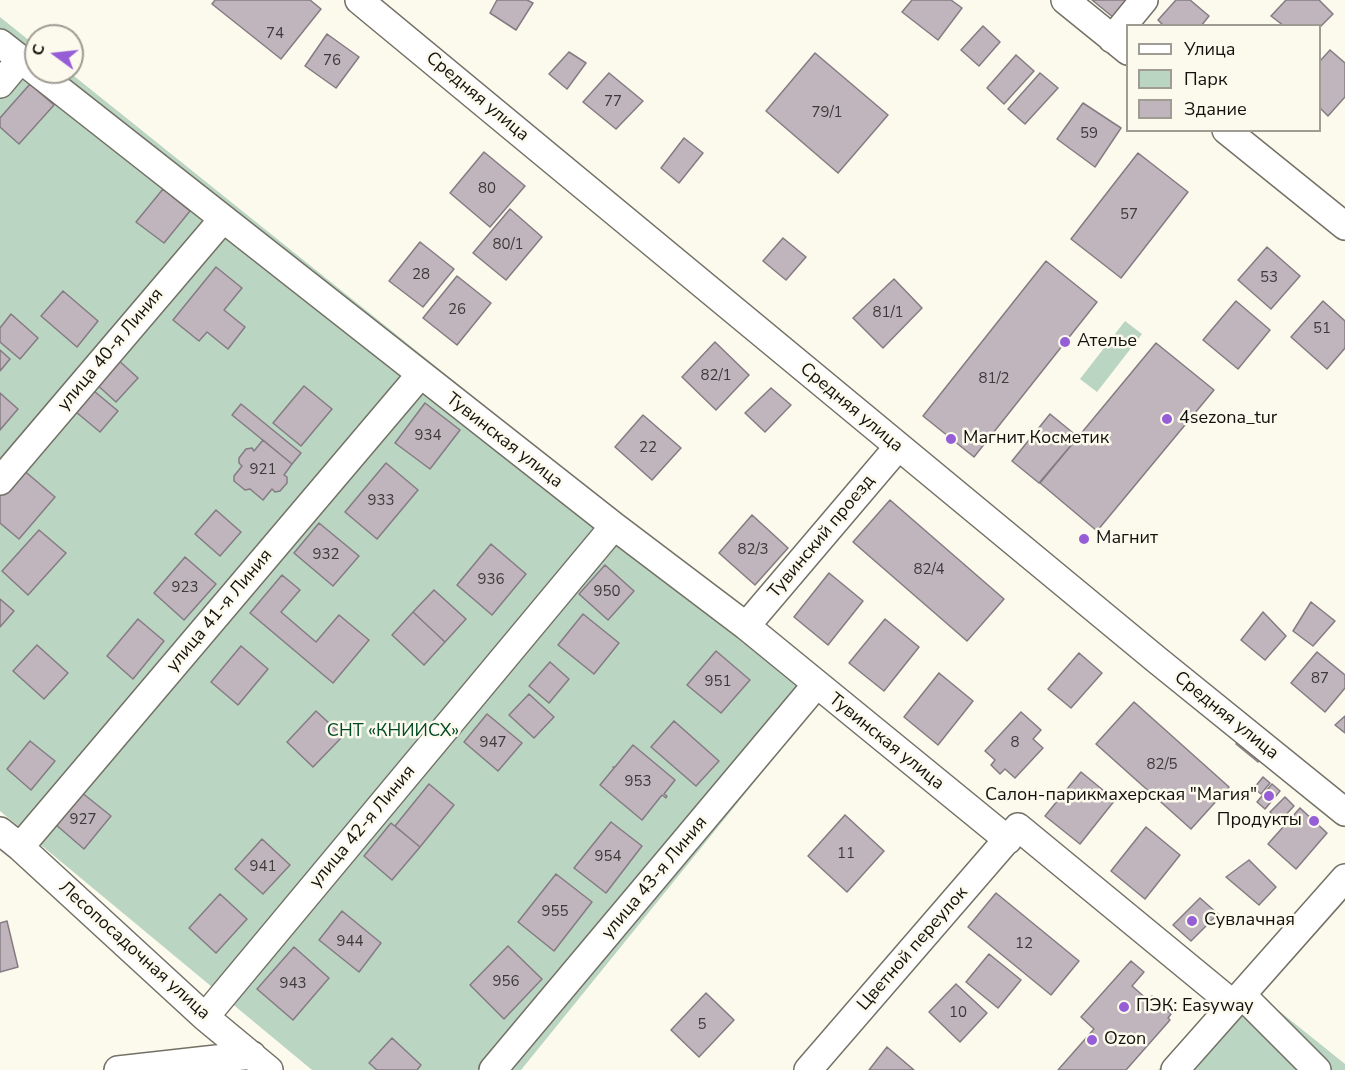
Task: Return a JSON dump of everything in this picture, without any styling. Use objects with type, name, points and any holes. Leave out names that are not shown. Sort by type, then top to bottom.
[{"type":"street","name":"Средняя улица","points":[[359,0],[898,447],[1345,812]]},
{"type":"street","points":[[1065,0],[1120,45]]},
{"type":"street","points":[[1131,24],[1144,0]]},
{"type":"street","points":[[0,84],[10,52]]},
{"type":"street","name":"Тувинская улица","points":[[10,52],[420,375],[746,626],[816,686],[1238,1000],[1317,1070]]},
{"type":"street","points":[[1228,132],[1345,226]]},
{"type":"street","name":"улица 40-я Линия","points":[[0,481],[223,219]]},
{"type":"street","name":"улица 41-я Линия","points":[[10,839],[420,375]]},
{"type":"street","name":"Тувинский проезд","points":[[746,626],[898,447]]},
{"type":"street","name":"улица 42-я Линия","points":[[205,1017],[614,526]]},
{"type":"street","name":"улица 43-я Линия","points":[[493,1070],[816,686]]},
{"type":"street","name":"Цветной переулок","points":[[808,1070],[1013,833]]},
{"type":"street","name":"Лесопосадочная улица","points":[[10,839],[205,1017],[260,1063]]},
{"type":"street","points":[[1175,1070],[1345,878]]},
{"type":"street","points":[[118,1070],[260,1063]]},
{"type":"green space","name":"СНТ «КНИИСХ»","points":[[0,17],[24,36],[24,84],[84,84],[833,685],[521,1070],[312,1070],[0,811]]},
{"type":"green space","points":[[1125,321],[1142,334],[1097,392],[1080,379]]},
{"type":"green space","points":[[1238,978],[1345,1064],[1345,1070],[1158,1070]]},
{"type":"building","points":[[215,0],[310,0],[321,9],[281,59],[212,4]]},
{"type":"building","points":[[497,0],[527,0],[533,3],[516,30],[490,13]]},
{"type":"building","points":[[912,0],[951,0],[962,8],[938,40],[902,12]]},
{"type":"building","points":[[1092,0],[1129,0],[1114,18]]},
{"type":"building","points":[[1176,0],[1190,0],[1209,16],[1203,24],[1162,24],[1158,20]]},
{"type":"building","points":[[1286,0],[1319,0],[1333,14],[1321,26],[1321,24],[1281,24],[1271,16]]},
{"type":"building","points":[[983,26],[1000,42],[979,66],[961,50]]},
{"type":"building","points":[[327,34],[359,57],[336,88],[305,66]]},
{"type":"building","points":[[1330,50],[1345,63],[1345,97],[1328,116],[1321,109],[1321,60]]},
{"type":"building","points":[[569,52],[586,63],[567,89],[549,74]]},
{"type":"building","points":[[815,53],[888,115],[838,173],[766,111]]},
{"type":"building","points":[[1016,55],[1034,71],[1004,104],[987,88]]},
{"type":"building","points":[[609,73],[643,101],[616,129],[583,102]]},
{"type":"building","points":[[1040,73],[1058,88],[1025,124],[1008,109]]},
{"type":"building","points":[[30,84],[54,105],[19,144],[0,127],[0,118]]},
{"type":"building","points":[[1083,103],[1121,128],[1095,167],[1057,139]]},
{"type":"building","points":[[684,138],[703,153],[679,183],[661,168]]},
{"type":"building","points":[[484,152],[525,186],[490,227],[450,193]]},
{"type":"building","points":[[1138,153],[1188,192],[1121,278],[1071,239]]},
{"type":"building","points":[[163,189],[190,211],[164,243],[136,222]]},
{"type":"building","points":[[510,209],[542,237],[506,280],[473,253]]},
{"type":"building","points":[[783,238],[806,257],[786,280],[763,261]]},
{"type":"building","points":[[420,242],[454,269],[423,307],[389,281]]},
{"type":"building","points":[[1267,247],[1300,276],[1271,309],[1238,280]]},
{"type":"building","points":[[1046,261],[1097,302],[974,457],[923,416]]},
{"type":"building","points":[[216,267],[242,288],[224,310],[245,327],[228,349],[207,332],[199,341],[173,320]]},
{"type":"building","points":[[457,276],[491,303],[457,345],[423,318]]},
{"type":"building","points":[[894,279],[922,308],[883,348],[853,318]]},
{"type":"building","points":[[63,291],[98,321],[77,347],[41,316]]},
{"type":"building","points":[[1236,301],[1270,330],[1238,369],[1203,340]]},
{"type":"building","points":[[1323,301],[1345,321],[1345,348],[1327,369],[1291,337]]},
{"type":"building","points":[[11,314],[38,338],[20,359],[0,342],[0,328]]},
{"type":"building","points":[[715,342],[749,375],[716,410],[682,377]]},
{"type":"building","points":[[1156,343],[1214,390],[1097,531],[1040,483]]},
{"type":"building","points":[[0,350],[10,359],[0,371]]},
{"type":"building","points":[[116,358],[138,378],[116,402],[94,382]]},
{"type":"building","points":[[304,386],[332,409],[301,446],[273,423]]},
{"type":"building","points":[[771,388],[791,405],[765,432],[745,413]]},
{"type":"building","points":[[94,391],[118,411],[100,432],[76,412]]},
{"type":"building","points":[[0,393],[18,409],[0,430]]},
{"type":"building","points":[[425,403],[460,430],[430,469],[395,443]]},
{"type":"building","points":[[241,404],[301,453],[292,464],[232,415]]},
{"type":"building","points":[[1050,414],[1078,437],[1039,483],[1012,461]]},
{"type":"building","points":[[643,415],[681,448],[652,480],[615,447]]},
{"type":"building","points":[[263,440],[292,464],[284,475],[287,477],[287,483],[280,491],[275,492],[272,489],[263,500],[250,489],[245,490],[234,481],[234,476],[242,466],[239,458],[246,449],[252,448],[254,451]]},
{"type":"building","points":[[386,463],[418,490],[377,539],[345,512]]},
{"type":"building","points":[[21,468],[55,497],[19,539],[0,523],[0,494]]},
{"type":"building","points":[[890,500],[1004,599],[967,641],[853,542]]},
{"type":"building","points":[[216,510],[241,532],[220,556],[195,534]]},
{"type":"building","points":[[752,515],[788,548],[755,585],[719,553]]},
{"type":"building","points":[[319,523],[359,556],[333,586],[294,553]]},
{"type":"building","points":[[39,530],[66,553],[28,595],[2,571]]},
{"type":"building","points":[[491,544],[526,574],[492,615],[457,585]]},
{"type":"building","points":[[185,557],[216,584],[184,620],[154,593]]},
{"type":"building","points":[[605,565],[634,591],[608,620],[579,594]]},
{"type":"building","points":[[829,573],[863,601],[828,645],[794,617]]},
{"type":"building","points":[[282,575],[300,590],[281,612],[316,642],[339,615],[369,640],[333,683],[250,613]]},
{"type":"building","points":[[434,590],[466,619],[445,642],[413,612]]},
{"type":"building","points":[[0,599],[14,611],[0,627]]},
{"type":"building","points":[[1311,602],[1335,621],[1313,646],[1293,631]]},
{"type":"building","points":[[413,612],[445,642],[424,665],[392,635]]},
{"type":"building","points":[[1263,612],[1286,636],[1265,660],[1241,640]]},
{"type":"building","points":[[583,614],[619,643],[594,674],[558,645]]},
{"type":"building","points":[[138,619],[164,641],[133,679],[107,656]]},
{"type":"building","points":[[885,619],[919,647],[884,691],[849,663]]},
{"type":"building","points":[[37,645],[68,673],[44,699],[13,671]]},
{"type":"building","points":[[241,646],[268,669],[238,705],[211,682]]},
{"type":"building","points":[[716,651],[750,680],[721,713],[687,685]]},
{"type":"building","points":[[1317,652],[1345,675],[1345,688],[1325,712],[1291,683]]},
{"type":"building","points":[[1079,653],[1102,673],[1071,708],[1048,689]]},
{"type":"building","points":[[550,662],[569,679],[549,703],[529,686]]},
{"type":"building","points":[[939,673],[973,701],[938,745],[904,717]]},
{"type":"building","points":[[529,694],[554,717],[534,738],[509,715]]},
{"type":"building","points":[[1134,702],[1229,787],[1191,829],[1096,744]]},
{"type":"building","points":[[316,711],[343,736],[313,767],[287,742]]},
{"type":"building","points":[[1021,712],[1041,730],[1033,739],[1043,748],[1015,778],[1005,769],[1000,774],[991,765],[995,760],[985,751]]},
{"type":"building","points":[[487,714],[522,743],[498,771],[464,742]]},
{"type":"building","points":[[1345,716],[1345,733],[1335,725]]},
{"type":"building","points":[[674,721],[719,761],[696,786],[651,747]]},
{"type":"building","points":[[1244,735],[1265,752],[1258,762],[1236,744]]},
{"type":"building","points":[[30,741],[55,761],[31,790],[7,769]]},
{"type":"building","points":[[633,745],[675,780],[664,794],[666,798],[662,795],[642,820],[600,785]]},
{"type":"building","points":[[1081,772],[1115,800],[1080,844],[1045,816]]},
{"type":"building","points":[[1263,777],[1270,783],[1261,794],[1254,788]]},
{"type":"building","points":[[429,784],[454,805],[420,847],[395,826]]},
{"type":"building","name":"Салон-парикмахерская \"Магия\"","points":[[1272,784],[1280,791],[1265,809],[1257,802]]},
{"type":"building","points":[[81,792],[111,816],[84,849],[55,824]]},
{"type":"building","points":[[1285,797],[1294,806],[1280,821],[1270,812]]},
{"type":"building","points":[[1300,808],[1327,833],[1296,869],[1268,844]]},
{"type":"building","points":[[845,815],[884,851],[847,892],[808,856]]},
{"type":"building","points":[[611,822],[642,846],[606,893],[574,868]]},
{"type":"building","points":[[391,823],[420,847],[392,880],[364,856]]},
{"type":"building","points":[[1146,827],[1180,855],[1145,899],[1111,871]]},
{"type":"building","points":[[262,839],[290,865],[263,894],[235,869]]},
{"type":"building","points":[[1249,860],[1276,887],[1259,905],[1226,877]]},
{"type":"building","points":[[556,874],[592,902],[554,951],[518,922]]},
{"type":"building","points":[[996,893],[1079,961],[1051,995],[968,927]]},
{"type":"building","points":[[220,894],[247,919],[216,953],[189,928]]},
{"type":"building","points":[[1200,898],[1218,914],[1191,941],[1173,925]]},
{"type":"building","points":[[342,911],[381,943],[359,972],[319,940]]},
{"type":"building","points":[[7,921],[18,967],[0,972],[0,923]]},
{"type":"building","points":[[508,946],[542,979],[504,1019],[470,985]]},
{"type":"building","points":[[294,947],[329,978],[293,1020],[257,989]]},
{"type":"building","points":[[989,954],[1021,980],[998,1008],[966,982]]},
{"type":"building","points":[[1131,961],[1144,972],[1132,986],[1148,1000],[1152,996],[1171,1014],[1168,1018],[1170,1020],[1126,1070],[1058,1070],[1094,1029],[1081,1017]]},
{"type":"building","points":[[956,984],[987,1013],[960,1042],[929,1012]]},
{"type":"building","points":[[706,993],[734,1020],[699,1057],[671,1030]]},
{"type":"building","points":[[392,1038],[421,1065],[417,1070],[377,1070],[369,1063]]},
{"type":"building","points":[[887,1047],[914,1070],[869,1070]]},
{"type":"place","name":"Ателье","points":[[1065,342]]},
{"type":"place","name":"4sezona_tur","points":[[1167,419]]},
{"type":"place","name":"Магнит Косметик","points":[[951,439]]},
{"type":"place","name":"Магнит","points":[[1084,539]]},
{"type":"place","name":"Салон-парикмахерская \"Магия\"","points":[[1269,796]]},
{"type":"place","name":"Продукты","points":[[1314,821]]},
{"type":"place","name":"Сувлачная","points":[[1192,921]]},
{"type":"place","name":"ПЭК: Easyway","points":[[1124,1007]]},
{"type":"place","name":"Ozon","points":[[1092,1040]]}]
